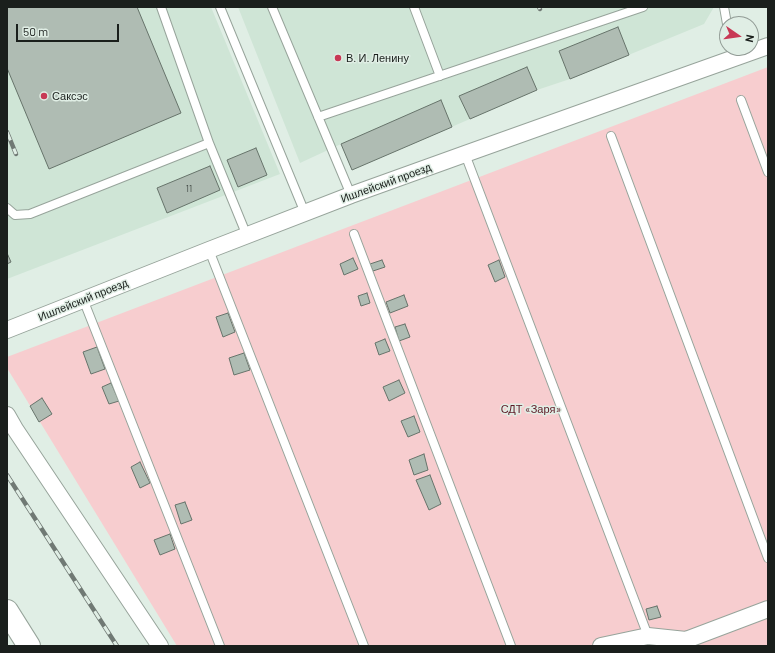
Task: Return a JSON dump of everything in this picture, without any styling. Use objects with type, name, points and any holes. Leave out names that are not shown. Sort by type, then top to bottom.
[{"type":"main road","points":[[7,611],[29,646]]},
{"type":"street","name":"Ишлейский проезд","points":[[7,330],[351,195],[466,154],[726,56]]},
{"type":"street","points":[[7,414],[15,429],[160,646]]},
{"type":"street","points":[[601,646],[648,636],[686,640],[768,609]]},
{"type":"lane","points":[[161,7],[209,143],[247,236]]},
{"type":"lane","points":[[220,7],[305,213]]},
{"type":"lane","points":[[272,7],[351,195]]},
{"type":"lane","points":[[414,7],[440,76]]},
{"type":"lane","points":[[318,117],[643,7]]},
{"type":"lane","points":[[741,100],[768,172]]},
{"type":"lane","points":[[611,136],[768,558]]},
{"type":"lane","points":[[7,208],[14,215],[30,214],[209,143]]},
{"type":"lane","points":[[466,154],[648,636]]},
{"type":"lane","points":[[354,234],[511,646]]},
{"type":"lane","points":[[209,250],[364,646]]},
{"type":"lane","points":[[84,299],[220,646]]},
{"type":"shaded area","points":[[7,7],[211,7],[280,174],[7,279]]},
{"type":"shaded area","points":[[238,7],[714,7],[704,24],[570,79],[537,90],[352,170],[341,144],[300,163]]},
{"type":"green space","name":"СДТ «Заря»","points":[[768,67],[768,646],[177,646],[7,368],[7,357]]},
{"type":"building","points":[[7,7],[137,7],[181,113],[49,169],[7,68]]},
{"type":"building","points":[[618,27],[629,55],[570,79],[559,51]]},
{"type":"building","points":[[527,67],[537,90],[470,119],[459,96]]},
{"type":"building","points":[[441,100],[452,127],[352,170],[341,144]]},
{"type":"building","points":[[256,148],[267,175],[238,187],[227,160]]},
{"type":"building","points":[[210,166],[220,190],[167,213],[157,188]]},
{"type":"building","points":[[7,253],[11,262],[7,264]]},
{"type":"building","points":[[353,258],[358,269],[344,275],[340,264]]},
{"type":"building","points":[[382,260],[385,267],[373,271],[370,264]]},
{"type":"building","points":[[499,260],[505,277],[495,282],[488,265]]},
{"type":"building","points":[[367,293],[370,303],[361,306],[358,296]]},
{"type":"building","points":[[404,295],[408,306],[390,313],[386,302]]},
{"type":"building","points":[[228,313],[235,332],[223,337],[216,317]]},
{"type":"building","points":[[405,324],[410,337],[399,341],[395,327]]},
{"type":"building","points":[[385,339],[390,351],[379,355],[375,343]]},
{"type":"building","points":[[97,347],[105,369],[91,374],[83,352]]},
{"type":"building","points":[[244,353],[250,370],[234,375],[229,358]]},
{"type":"building","points":[[399,380],[405,393],[389,401],[383,387]]},
{"type":"building","points":[[111,383],[119,401],[109,404],[102,387]]},
{"type":"building","points":[[42,398],[52,414],[39,422],[30,406]]},
{"type":"building","points":[[414,416],[420,432],[408,437],[401,421]]},
{"type":"building","points":[[424,454],[428,470],[414,475],[409,460]]},
{"type":"building","points":[[140,462],[150,483],[140,488],[131,467]]},
{"type":"building","points":[[430,475],[441,504],[429,510],[416,480]]},
{"type":"building","points":[[185,502],[192,520],[181,524],[175,505]]},
{"type":"building","points":[[170,534],[175,549],[160,555],[154,540]]},
{"type":"building","points":[[657,606],[661,617],[649,620],[646,609]]},
{"type":"railway","points":[[7,132],[16,154]]},
{"type":"railway","points":[[7,475],[117,646]]},
{"type":"place","name":"В. И. Ленину","points":[[338,58]]},
{"type":"place","name":"Саксэс","points":[[44,96]]}]
